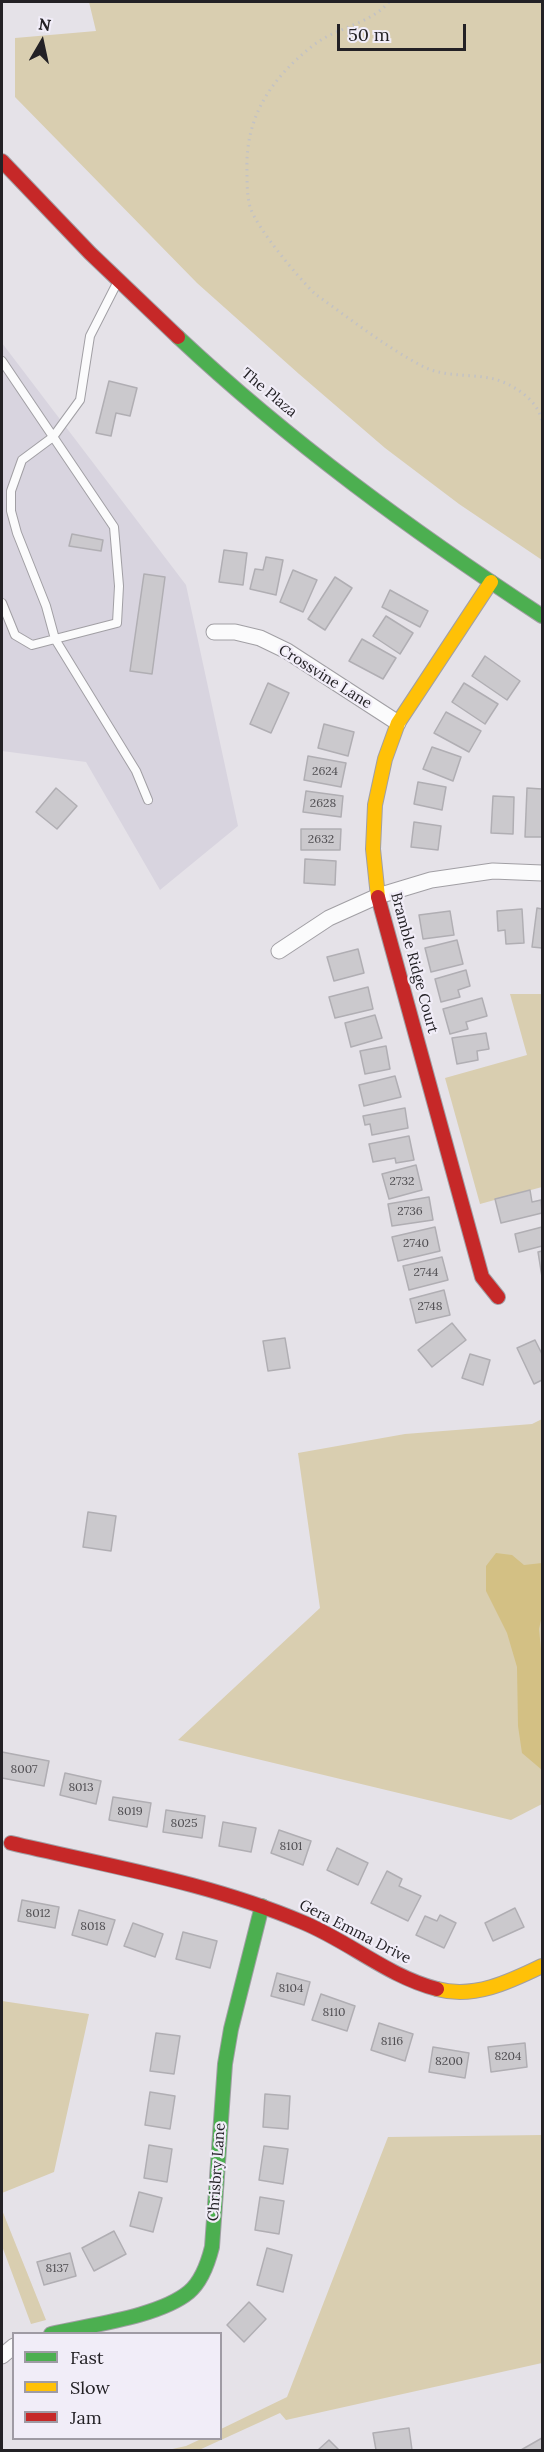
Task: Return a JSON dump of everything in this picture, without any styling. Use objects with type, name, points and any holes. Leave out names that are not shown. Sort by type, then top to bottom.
[{"type":"street","name":"The Plaza","points":[[2,161],[41,204],[201,357],[322,459],[378,503],[543,616]]},
{"type":"street","name":"Bramble Ridge Court","points":[[491,582],[398,723],[385,759],[375,805],[373,849],[378,897],[482,1277],[498,1297]]},
{"type":"street","name":"Crossvine Lane","points":[[214,632],[235,632],[260,638],[287,651],[398,723]]},
{"type":"street","points":[[279,951],[329,918],[378,897],[431,880],[493,871],[543,873]]},
{"type":"street","name":"Gera Emma Drive","points":[[11,1844],[262,1906],[311,1924],[418,1984],[442,1991],[469,1992],[493,1988],[543,1966]]},
{"type":"street","name":"Chrisbry Lane","points":[[59,2332],[173,2302],[190,2290],[207,2266],[212,2247],[225,2064],[231,2029],[262,1906]]},
{"type":"lane","points":[[118,279],[90,336],[80,400],[53,437],[22,460],[11,491],[11,511],[17,533],[46,606],[55,639],[136,771],[148,800]]},
{"type":"lane","points":[[2,361],[114,527],[119,586],[117,623],[32,645],[15,635],[2,603]]},
{"type":"path","points":[[389,2],[374,15],[317,43],[294,61],[270,89],[249,132],[246,163],[250,207],[258,224],[302,281],[315,294],[421,365],[447,375],[494,379],[515,389],[535,404],[543,423]]},
{"type":"shaded area","points":[[89,2],[542,2],[542,560],[459,504],[385,448],[299,374],[197,283],[15,97],[15,38],[96,31]]},
{"type":"shaded area","points":[[2,343],[186,585],[238,826],[160,890],[86,762],[2,751]]},
{"type":"shaded area","points":[[510,994],[542,994],[542,1187],[480,1204],[445,1078],[527,1055]]},
{"type":"shaded area","points":[[542,1419],[542,1804],[511,1820],[178,1740],[320,1608],[298,1453],[405,1434],[532,1424]]},
{"type":"shaded area","points":[[496,1553],[512,1555],[524,1565],[542,1563],[542,1616],[539,1629],[542,1659],[542,1770],[522,1753],[518,1726],[517,1667],[507,1633],[486,1591],[486,1566]]},
{"type":"shaded area","points":[[2,2001],[89,2014],[54,2172],[2,2193]]},
{"type":"shaded area","points":[[542,2135],[542,2363],[286,2420],[280,2413],[222,2439],[222,2429],[287,2397],[388,2137]]},
{"type":"shaded area","points":[[2,2210],[46,2320],[31,2324],[2,2246]]},
{"type":"shaded area","points":[[199,2440],[221,2440],[199,2450],[168,2450]]},
{"type":"building","points":[[109,381],[137,388],[130,416],[116,413],[111,436],[96,433]]},
{"type":"building","points":[[72,534],[103,540],[101,551],[69,546]]},
{"type":"building","points":[[224,550],[247,553],[243,585],[219,582]]},
{"type":"building","points":[[266,557],[283,560],[276,595],[250,589],[255,569],[263,570]]},
{"type":"building","points":[[293,570],[317,580],[303,612],[280,602]]},
{"type":"building","points":[[144,574],[165,577],[152,674],[130,671]]},
{"type":"building","points":[[335,577],[352,588],[325,630],[308,619]]},
{"type":"building","points":[[390,590],[428,611],[420,627],[382,607]]},
{"type":"building","points":[[386,616],[413,633],[400,654],[373,636]]},
{"type":"building","points":[[362,639],[396,658],[383,679],[349,661]]},
{"type":"building","points":[[485,656],[520,681],[507,700],[472,676]]},
{"type":"building","points":[[268,683],[289,693],[271,733],[250,724]]},
{"type":"building","points":[[464,683],[498,704],[485,724],[452,702]]},
{"type":"building","points":[[446,712],[481,731],[469,752],[434,733]]},
{"type":"building","points":[[324,724],[354,732],[348,756],[318,748]]},
{"type":"building","points":[[432,747],[461,757],[453,781],[423,769]]},
{"type":"building","points":[[308,756],[346,763],[341,787],[304,780]]},
{"type":"building","points":[[418,782],[446,787],[442,810],[414,804]]},
{"type":"building","points":[[56,788],[77,806],[57,829],[36,812]]},
{"type":"building","points":[[527,788],[542,789],[542,837],[525,837]]},
{"type":"building","points":[[306,791],[343,796],[341,817],[303,812]]},
{"type":"building","points":[[493,796],[514,797],[513,834],[491,833]]},
{"type":"building","points":[[414,822],[441,826],[438,850],[411,847]]},
{"type":"building","points":[[301,829],[341,829],[340,850],[301,850]]},
{"type":"building","points":[[305,859],[336,861],[335,885],[304,883]]},
{"type":"building","points":[[537,908],[542,909],[542,948],[532,947]]},
{"type":"building","points":[[522,909],[524,943],[506,944],[505,930],[498,931],[497,911]]},
{"type":"building","points":[[450,911],[454,935],[423,939],[419,915]]},
{"type":"building","points":[[457,940],[463,964],[431,972],[425,948]]},
{"type":"building","points":[[358,949],[364,973],[334,981],[327,957]]},
{"type":"building","points":[[466,970],[470,986],[458,990],[460,997],[441,1002],[435,979]]},
{"type":"building","points":[[368,987],[373,1009],[335,1018],[329,997]]},
{"type":"building","points":[[482,998],[487,1016],[466,1022],[468,1029],[450,1034],[443,1009]]},
{"type":"building","points":[[375,1015],[382,1038],[351,1047],[345,1023]]},
{"type":"building","points":[[486,1033],[489,1049],[477,1051],[478,1060],[457,1064],[452,1038]]},
{"type":"building","points":[[386,1046],[390,1069],[365,1074],[360,1051]]},
{"type":"building","points":[[395,1076],[401,1097],[364,1106],[359,1085]]},
{"type":"building","points":[[405,1108],[408,1128],[372,1135],[370,1124],[365,1125],[363,1116]]},
{"type":"building","points":[[409,1136],[414,1160],[396,1163],[395,1158],[373,1162],[369,1144]]},
{"type":"building","points":[[416,1165],[422,1190],[389,1199],[382,1174]]},
{"type":"building","points":[[530,1190],[532,1202],[541,1200],[542,1213],[501,1223],[495,1199]]},
{"type":"building","points":[[429,1197],[433,1220],[392,1226],[388,1204]]},
{"type":"building","points":[[435,1227],[440,1251],[398,1261],[392,1237]]},
{"type":"building","points":[[542,1227],[542,1246],[519,1252],[515,1234]]},
{"type":"building","points":[[542,1251],[542,1277],[538,1252]]},
{"type":"building","points":[[442,1257],[448,1280],[409,1290],[403,1266]]},
{"type":"building","points":[[444,1290],[450,1315],[416,1323],[410,1299]]},
{"type":"building","points":[[452,1323],[466,1340],[432,1367],[418,1350]]},
{"type":"building","points":[[285,1338],[290,1368],[268,1371],[263,1341]]},
{"type":"building","points":[[535,1340],[542,1354],[542,1380],[534,1384],[517,1348]]},
{"type":"building","points":[[470,1354],[490,1360],[483,1385],[462,1378]]},
{"type":"building","points":[[88,1512],[116,1516],[111,1551],[83,1547]]},
{"type":"building","points":[[2,1752],[49,1761],[44,1786],[2,1778]]},
{"type":"building","points":[[65,1773],[101,1781],[96,1804],[60,1795]]},
{"type":"building","points":[[113,1797],[151,1803],[147,1827],[109,1820]]},
{"type":"building","points":[[166,1810],[205,1816],[202,1838],[163,1832]]},
{"type":"building","points":[[223,1822],[256,1828],[251,1852],[219,1846]]},
{"type":"building","points":[[279,1830],[311,1841],[303,1865],[271,1853]]},
{"type":"building","points":[[337,1848],[368,1863],[358,1885],[327,1870]]},
{"type":"building","points":[[387,1871],[402,1879],[399,1886],[421,1896],[408,1921],[371,1903]]},
{"type":"building","points":[[22,1900],[59,1907],[55,1928],[18,1921]]},
{"type":"building","points":[[515,1908],[524,1927],[493,1941],[485,1923]]},
{"type":"building","points":[[79,1910],[115,1920],[107,1945],[72,1935]]},
{"type":"building","points":[[440,1915],[456,1923],[444,1948],[416,1935],[425,1916],[437,1921]]},
{"type":"building","points":[[133,1923],[163,1934],[155,1957],[124,1946]]},
{"type":"building","points":[[183,1932],[217,1941],[210,1968],[176,1959]]},
{"type":"building","points":[[277,1973],[310,1982],[304,2005],[271,1996]]},
{"type":"building","points":[[321,1994],[355,2006],[347,2031],[312,2020]]},
{"type":"building","points":[[379,2023],[413,2034],[405,2061],[371,2050]]},
{"type":"building","points":[[156,2033],[180,2036],[174,2074],[150,2071]]},
{"type":"building","points":[[525,2043],[527,2067],[491,2072],[488,2047]]},
{"type":"building","points":[[433,2047],[469,2053],[465,2078],[429,2072]]},
{"type":"building","points":[[150,2092],[175,2096],[170,2129],[145,2125]]},
{"type":"building","points":[[265,2094],[290,2096],[288,2129],[263,2127]]},
{"type":"building","points":[[149,2145],[172,2149],[167,2182],[144,2178]]},
{"type":"building","points":[[264,2146],[288,2149],[283,2184],[259,2180]]},
{"type":"building","points":[[139,2192],[162,2198],[153,2232],[130,2226]]},
{"type":"building","points":[[260,2197],[284,2201],[279,2234],[255,2230]]},
{"type":"building","points":[[114,2231],[126,2254],[94,2271],[82,2248]]},
{"type":"building","points":[[267,2248],[292,2255],[283,2292],[257,2285]]},
{"type":"building","points":[[70,2253],[76,2276],[44,2285],[37,2262]]},
{"type":"building","points":[[249,2302],[266,2319],[244,2342],[227,2325]]},
{"type":"building","points":[[409,2428],[412,2450],[376,2450],[373,2433]]},
{"type":"building","points":[[542,2438],[542,2450],[521,2450]]},
{"type":"building","points":[[329,2440],[339,2450],[318,2450]]},
{"type":"traffic: fast","points":[[178,337],[264,413],[354,484],[447,552],[542,616]]},
{"type":"traffic: fast","points":[[61,2332],[123,2319],[160,2308],[189,2292],[198,2283],[204,2271],[212,2247],[225,2064],[231,2029],[262,1906]]},
{"type":"traffic: slow","points":[[378,897],[373,849],[375,805],[385,759],[398,723],[491,582]]},
{"type":"traffic: slow","points":[[437,1989],[451,1992],[478,1990],[504,1983],[542,1966]]},
{"type":"traffic: jam","points":[[2,161],[90,253],[178,337]]},
{"type":"traffic: jam","points":[[378,897],[482,1277],[498,1297]]},
{"type":"traffic: jam","points":[[11,1843],[195,1886],[267,1908],[319,1930],[401,1976],[437,1989]]}]
